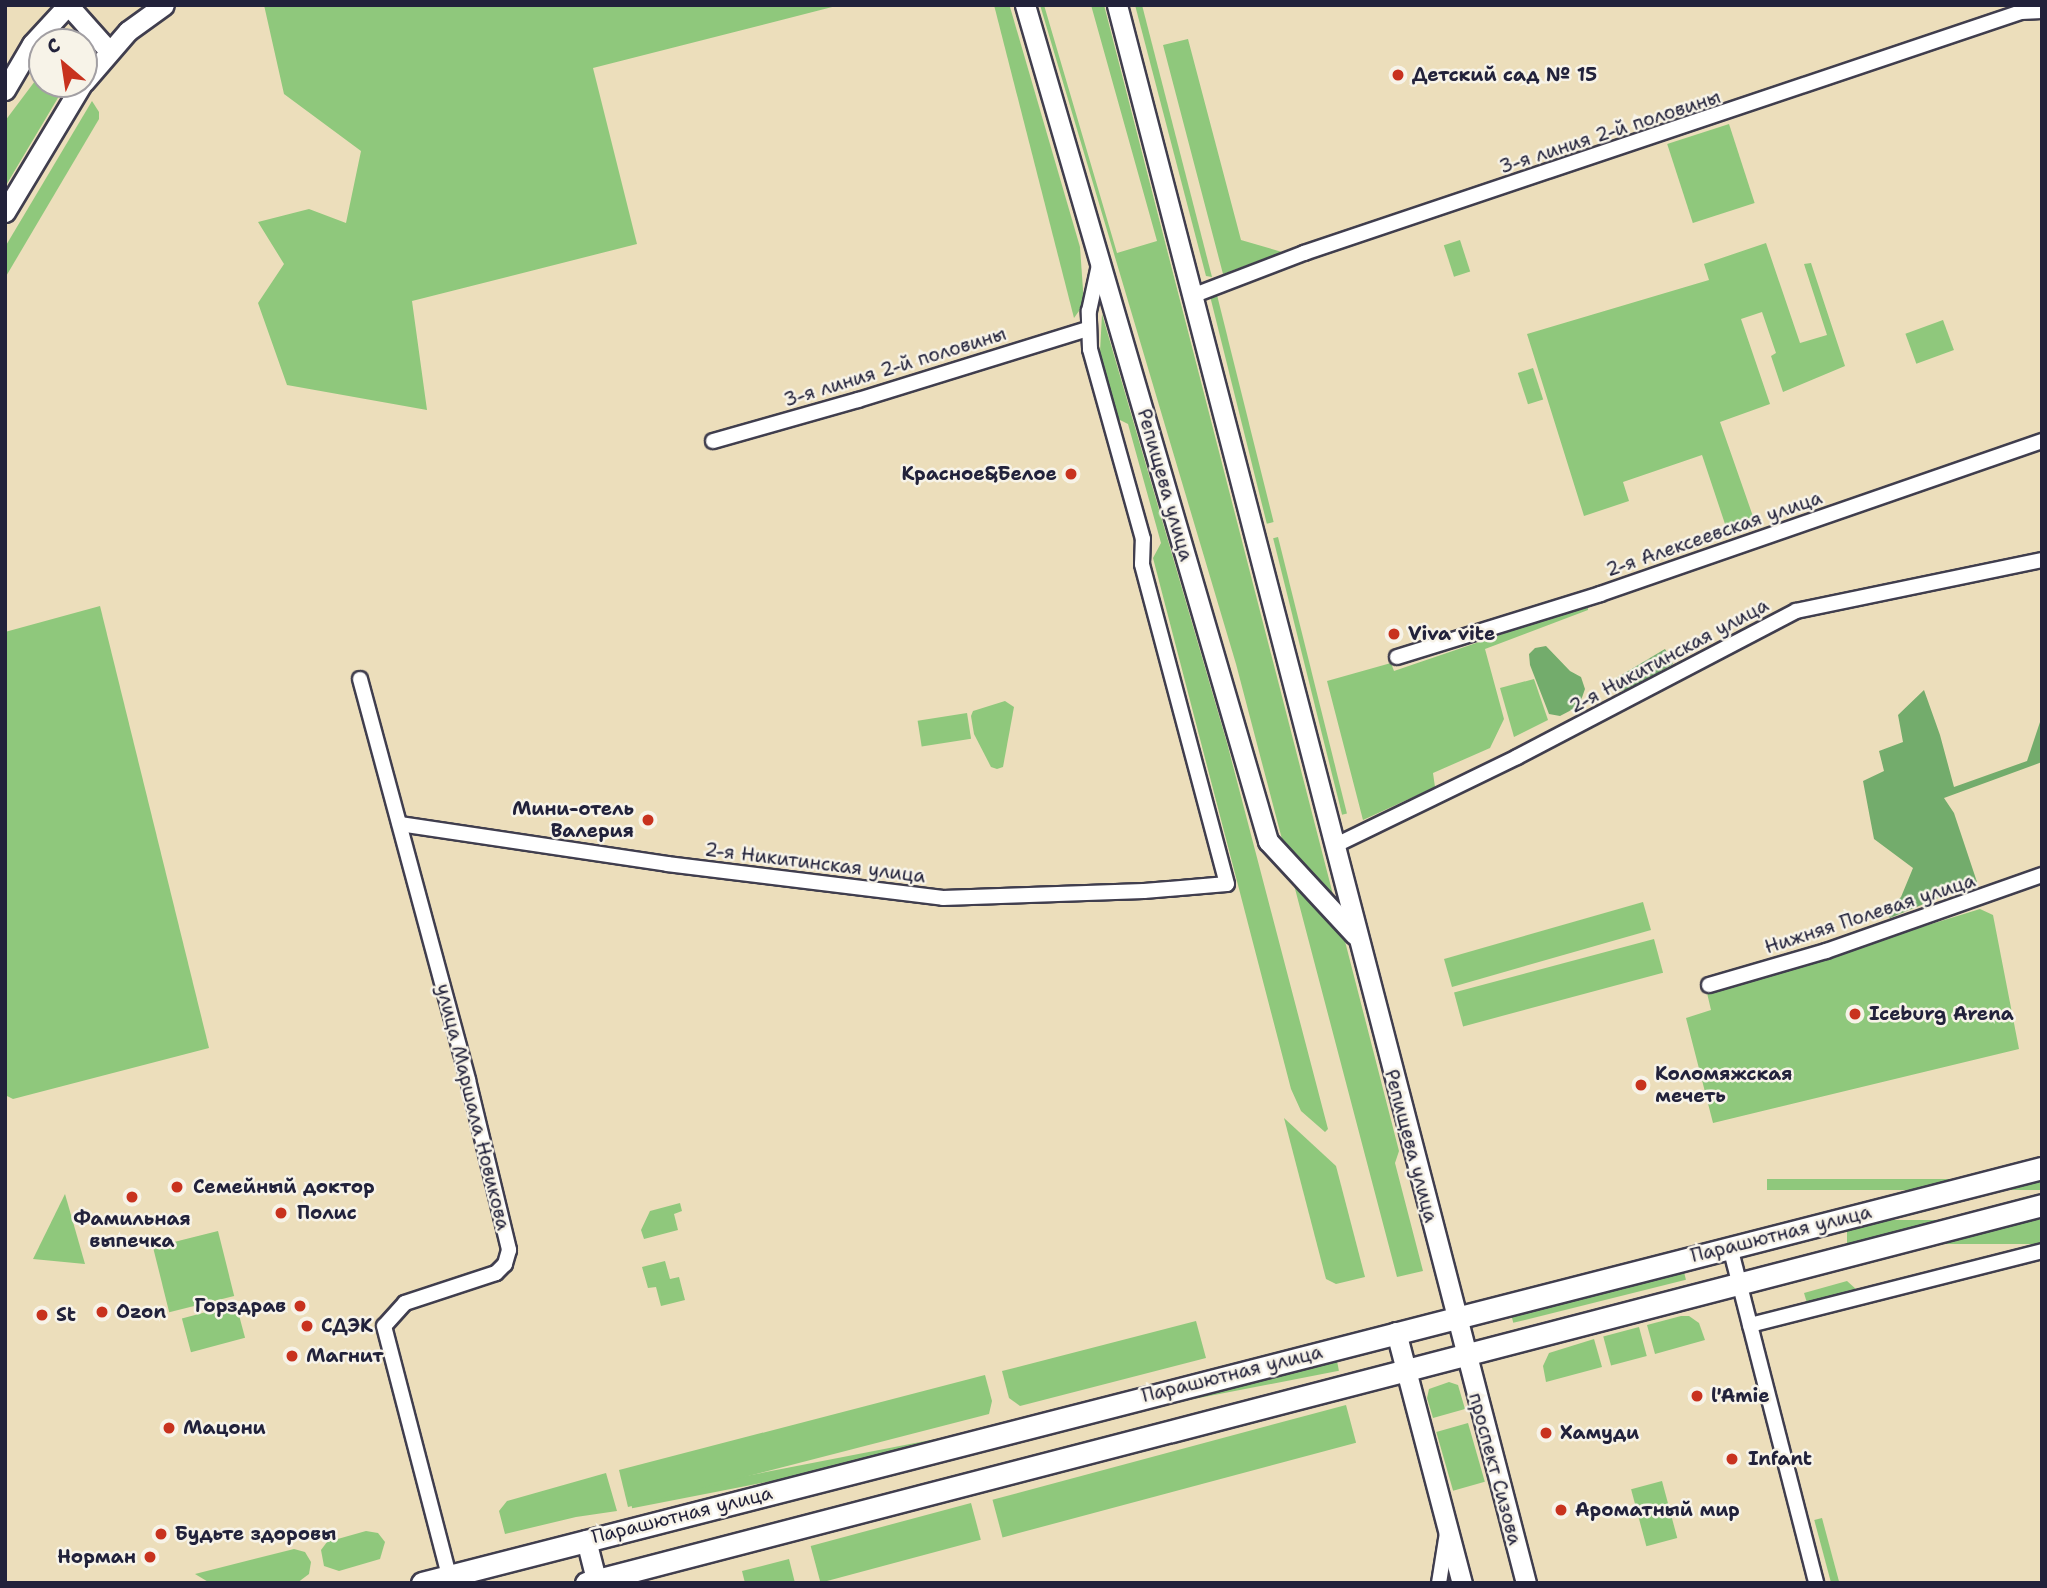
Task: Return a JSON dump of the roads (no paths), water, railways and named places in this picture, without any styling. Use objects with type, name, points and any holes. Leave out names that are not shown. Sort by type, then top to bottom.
[{"type":"main road","points":[[5,90],[32,44],[68,5],[109,51]]},
{"type":"main road","points":[[98,65],[128,31],[164,5]]},
{"type":"main road","name":"Репищева улица","points":[[1025,5],[1268,841],[1356,936]]},
{"type":"main road","name":"Репищева улица","points":[[1117,5],[1465,1356]]},
{"type":"main road","points":[[5,212],[74,98]]},
{"type":"main road","name":"Парашютная улица","points":[[422,1583],[451,1579],[586,1540],[2042,1168]]},
{"type":"main road","name":"Парашютная улица","points":[[593,1582],[2042,1205]]},
{"type":"main road","points":[[1396,1332],[1462,1583]]},
{"type":"main road","name":"проспект Сизова","points":[[1465,1356],[1526,1583]]},
{"type":"main road","points":[[586,1540],[593,1582]]},
{"type":"street","name":"3-я линия 2-й половины","points":[[1192,296],[1304,253],[2020,9],[2042,11]]},
{"type":"street","points":[[1087,329],[1100,264]]},
{"type":"street","name":"3-я линия 2-й половины","points":[[713,440],[858,400],[1087,329]]},
{"type":"street","name":"2-я Никитинская улица","points":[[400,824],[667,864],[943,898],[1146,891],[1227,884],[1142,564],[1143,539],[1087,329]]},
{"type":"street","name":"2-я Алексеевская улица","points":[[1397,657],[1600,594],[2042,441]]},
{"type":"street","name":"2-я Никитинская улица","points":[[1334,846],[1547,742],[1796,611],[2042,560]]},
{"type":"street","name":"улица Маршала Новикова","points":[[360,679],[486,1150],[509,1250],[505,1264],[496,1273],[405,1303],[384,1326],[451,1579]]},
{"type":"street","name":"Нижняя Полевая улица","points":[[1709,985],[1826,951],[2042,875]]},
{"type":"street","points":[[1730,1247],[1816,1583]]},
{"type":"street","points":[[1750,1325],[2042,1251]]},
{"type":"street","points":[[1439,1583],[1447,1528]]},
{"type":"place","name":"Детский сад № 15","points":[[1398,75]]},
{"type":"place","name":"Красное&Белое","points":[[1071,474]]},
{"type":"place","name":"Viva vite","points":[[1394,634]]},
{"type":"place","name":"Мини-отель Валерия","points":[[648,820]]},
{"type":"place","name":"Iceburg Arena","points":[[1855,1014]]},
{"type":"place","name":"Коломяжская мечеть","points":[[1641,1085]]},
{"type":"place","name":"Семейный доктор","points":[[177,1187]]},
{"type":"place","name":"Фамильная выпечка","points":[[132,1197]]},
{"type":"place","name":"Полис","points":[[281,1213]]},
{"type":"place","name":"Горздрав","points":[[300,1306]]},
{"type":"place","name":"Ozon","points":[[102,1312]]},
{"type":"place","name":"St","points":[[42,1315]]},
{"type":"place","name":"СДЭК","points":[[307,1326]]},
{"type":"place","name":"Магнит","points":[[292,1356]]},
{"type":"place","name":"l'Amie","points":[[1697,1396]]},
{"type":"place","name":"Мацони","points":[[169,1428]]},
{"type":"place","name":"Хамуди","points":[[1546,1433]]},
{"type":"place","name":"Infant","points":[[1732,1459]]},
{"type":"place","name":"Ароматный мир","points":[[1561,1510]]},
{"type":"place","name":"Будьте здоровы","points":[[161,1534]]},
{"type":"place","name":"Норман","points":[[150,1557]]}]
